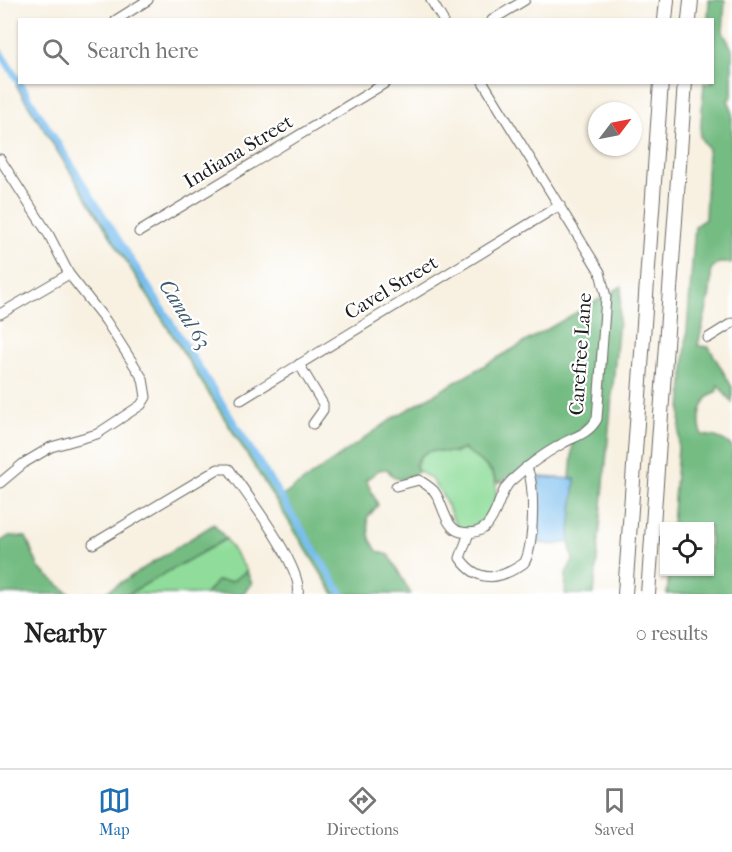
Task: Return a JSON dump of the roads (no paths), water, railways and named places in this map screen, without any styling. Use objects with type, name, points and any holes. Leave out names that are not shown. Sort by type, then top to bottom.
[{"type":"highway","points":[[665,18],[667,0]]},
{"type":"highway","points":[[689,18],[691,0]]},
{"type":"highway","points":[[624,594],[661,84]]},
{"type":"highway","points":[[648,594],[685,84]]},
{"type":"street","points":[[119,18],[148,0]]},
{"type":"street","points":[[431,0],[442,18]]},
{"type":"street","points":[[495,18],[525,0]]},
{"type":"street","name":"Indiana Street","points":[[139,232],[384,84]]},
{"type":"street","name":"Carefree Lane","points":[[469,533],[490,523],[496,515],[508,484],[526,467],[560,444],[591,430],[597,419],[606,297],[600,272],[484,84]]},
{"type":"street","points":[[0,159],[49,235],[69,274],[106,321],[137,370],[143,380],[146,397],[141,405],[96,434],[51,447],[24,463],[0,483]]},
{"type":"street","name":"Cavel Street","points":[[241,400],[560,205]]},
{"type":"street","points":[[0,314],[69,274]]},
{"type":"street","points":[[708,338],[732,323]]},
{"type":"street","points":[[299,364],[323,404],[323,410],[313,424]]},
{"type":"street","points":[[396,486],[419,480],[427,485],[434,492],[450,525],[458,532],[469,533],[460,558],[479,576],[491,578],[524,563],[530,548],[532,483],[526,467]]},
{"type":"street","points":[[93,544],[218,469],[229,469],[287,555],[299,588],[298,594]]},
{"type":"water","points":[[539,477],[575,479],[569,542],[554,545],[538,543],[536,509]]},
{"type":"waterway","name":"Canal 63","points":[[0,52],[18,81]]},
{"type":"waterway","name":"Canal 63","points":[[20,84],[342,594]]}]
